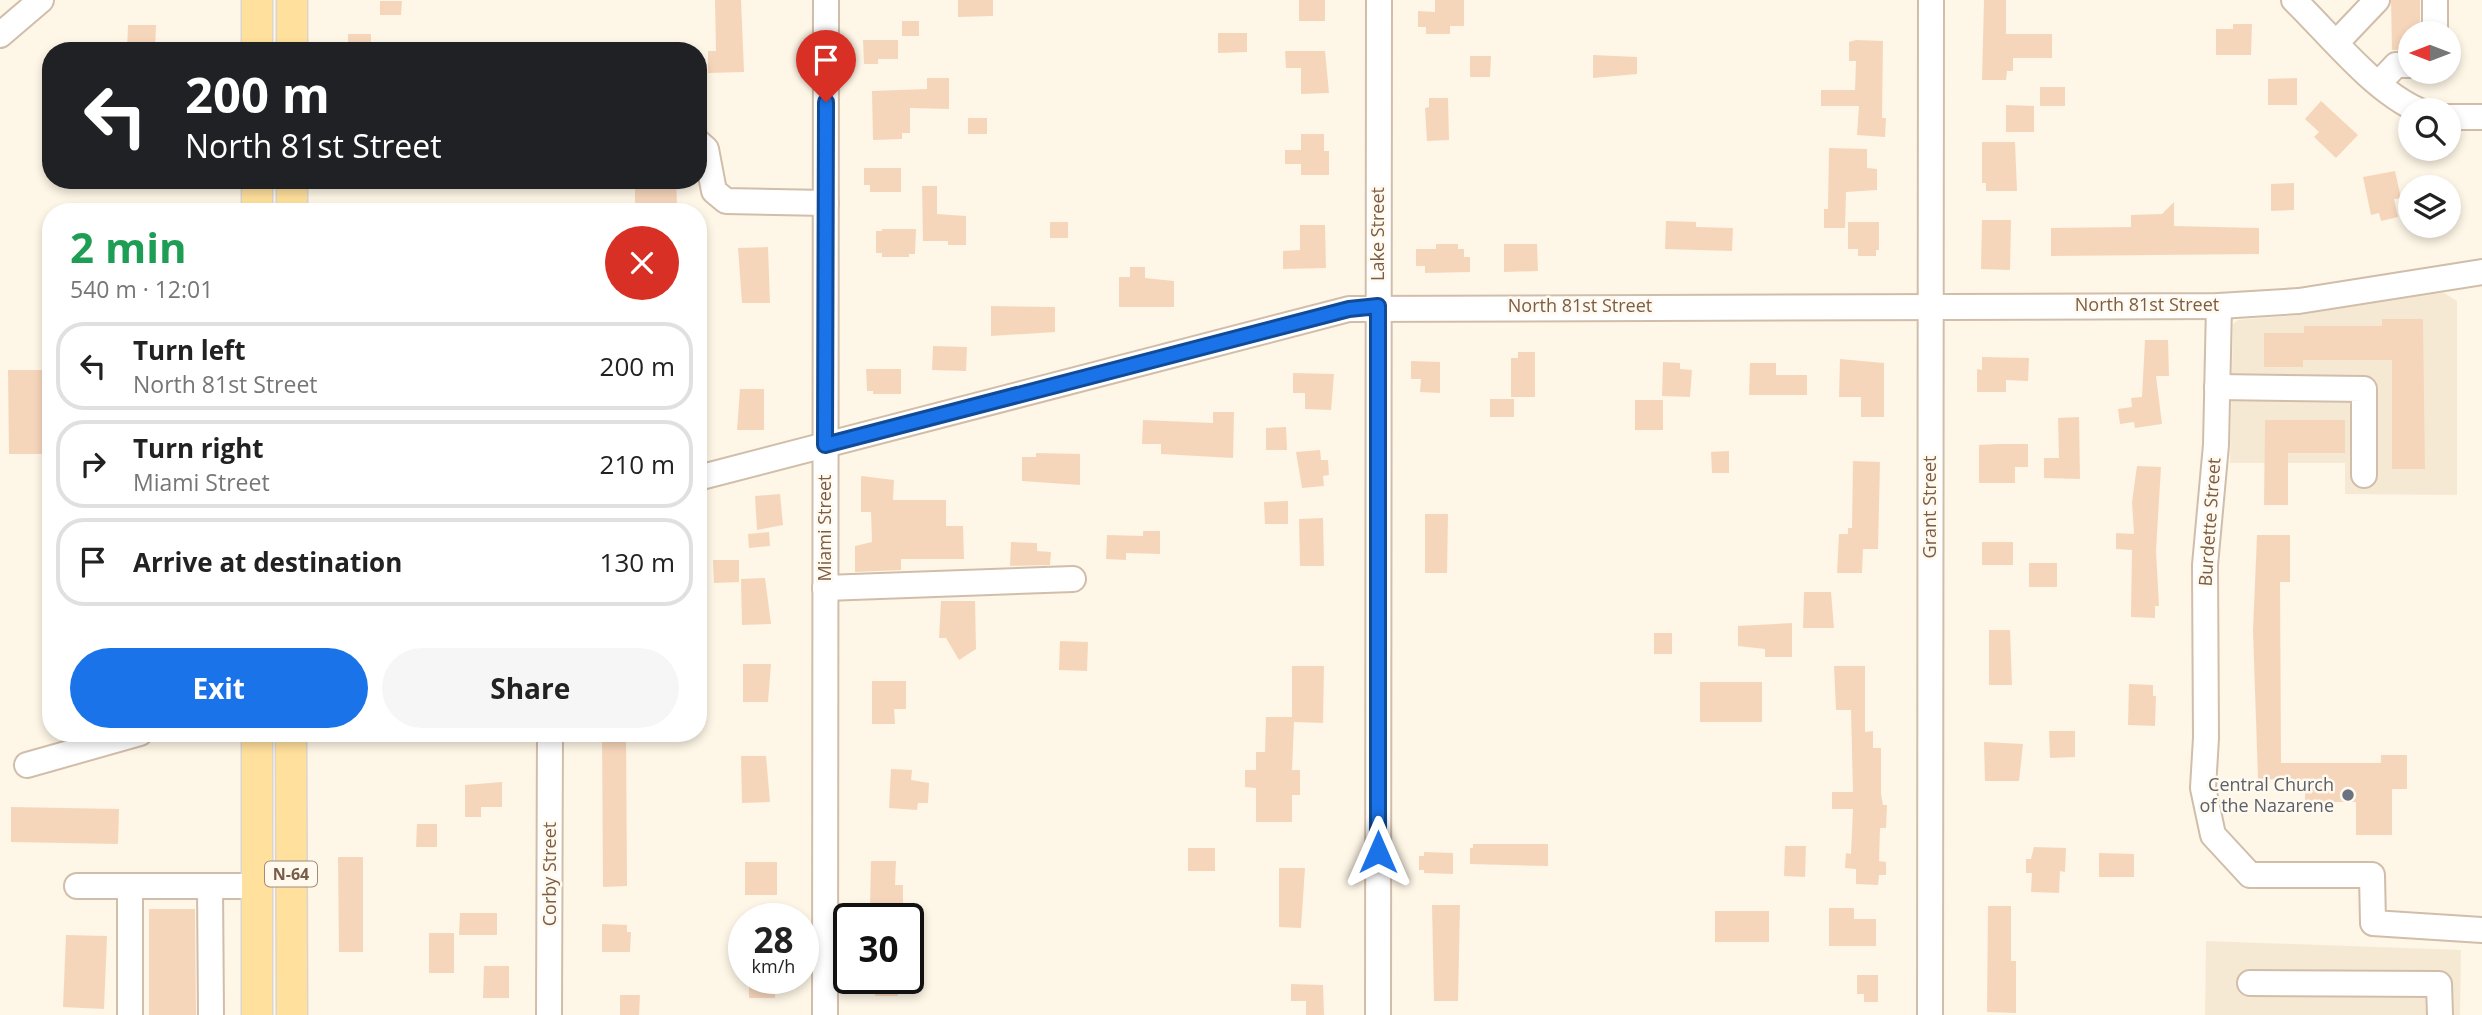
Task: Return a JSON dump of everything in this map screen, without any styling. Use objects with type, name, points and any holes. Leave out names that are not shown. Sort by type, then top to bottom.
[{"type":"main road","points":[[257,0],[257,42]]},
{"type":"main road","points":[[292,0],[292,42]]},
{"type":"main road","name":"N-64","points":[[257,742],[257,1015]]},
{"type":"main road","name":"N-64","points":[[291,742],[292,1015]]},
{"type":"street","points":[[0,35],[41,0]]},
{"type":"street","name":"Miami Street","points":[[825,1015],[826,0]]},
{"type":"street","name":"Lake Street","points":[[1378,1015],[1379,0]]},
{"type":"street","name":"Grant Street","points":[[1930,1015],[1931,0]]},
{"type":"street","points":[[2294,0],[2379,83],[2401,98]]},
{"type":"street","points":[[2435,0],[2435,21]]},
{"type":"street","points":[[2337,42],[2372,2]]},
{"type":"street","points":[[2379,83],[2398,69]]},
{"type":"street","points":[[2461,117],[2482,117]]},
{"type":"street","points":[[707,154],[714,191],[726,201],[826,203]]},
{"type":"street","name":"North 81st Street","points":[[707,476],[1349,309],[1378,306],[2219,306],[2299,301],[2482,272]]},
{"type":"street","name":"Burdette Street","points":[[2219,306],[2216,445],[2205,565],[2206,738],[2203,788],[2213,835],[2250,875],[2372,875],[2373,923],[2482,930]]},
{"type":"street","points":[[2217,387],[2364,389],[2364,475]]},
{"type":"street","points":[[825,588],[1073,579]]},
{"type":"street","points":[[27,765],[108,742]]},
{"type":"street","name":"Corby Street","points":[[550,742],[550,1015]]},
{"type":"street","points":[[77,886],[257,886]]},
{"type":"street","points":[[130,886],[130,1015]]},
{"type":"street","points":[[210,888],[211,1015]]},
{"type":"street","points":[[2250,983],[2439,984],[2440,1015]]},
{"type":"shaded area","points":[[2431,292],[2444,293],[2457,301],[2457,495],[2345,494],[2345,463],[2230,463],[2233,324],[2238,320],[2301,315]]},
{"type":"shaded area","points":[[2206,941],[2461,950],[2460,1015],[2205,1015]]},
{"type":"building","points":[[715,0],[741,0],[744,72],[708,73],[708,51],[716,51]]},
{"type":"building","points":[[958,0],[993,0],[993,16],[958,17]]},
{"type":"building","points":[[1299,0],[1325,0],[1325,21],[1299,21]]},
{"type":"building","points":[[1435,0],[1464,0],[1464,26],[1450,26],[1450,34],[1426,34],[1426,27],[1418,27],[1418,11],[1435,12]]},
{"type":"building","points":[[1984,0],[2006,0],[2006,34],[2052,34],[2052,58],[2013,58],[2013,71],[2007,71],[2006,80],[1982,80]]},
{"type":"building","points":[[2391,0],[2420,0],[2420,21],[2398,21],[2398,50],[2392,50]]},
{"type":"building","points":[[380,1],[402,1],[401,15],[380,15]]},
{"type":"building","points":[[902,21],[919,21],[919,36],[902,36]]},
{"type":"building","points":[[2233,24],[2252,24],[2251,55],[2216,55],[2216,29],[2233,29]]},
{"type":"building","points":[[128,25],[156,25],[155,42],[127,42]]},
{"type":"building","points":[[1218,33],[1247,33],[1247,52],[1218,53]]},
{"type":"building","points":[[348,34],[371,34],[371,42],[348,42]]},
{"type":"building","points":[[863,40],[898,40],[898,59],[878,59],[878,64],[864,64]]},
{"type":"building","points":[[1883,41],[1882,118],[1886,118],[1885,137],[1857,135],[1859,106],[1821,106],[1821,90],[1855,90],[1856,61],[1849,61],[1849,42]]},
{"type":"building","points":[[1285,51],[1325,51],[1329,93],[1301,94],[1301,68],[1286,68]]},
{"type":"building","points":[[1593,55],[1637,57],[1637,74],[1593,78]]},
{"type":"building","points":[[1470,56],[1491,56],[1490,77],[1470,77]]},
{"type":"building","points":[[927,78],[949,78],[949,109],[910,108],[910,133],[902,133],[902,139],[873,140],[872,91],[927,89]]},
{"type":"building","points":[[2297,78],[2297,105],[2268,105],[2268,79]]},
{"type":"building","points":[[2040,87],[2065,87],[2065,106],[2040,106]]},
{"type":"building","points":[[1429,98],[1448,98],[1449,140],[1427,141],[1425,108],[1429,107]]},
{"type":"building","points":[[2321,101],[2358,135],[2336,158],[2314,137],[2319,132],[2305,119]]},
{"type":"building","points":[[2006,105],[2034,106],[2034,132],[2006,132]]},
{"type":"building","points":[[968,118],[987,118],[987,134],[968,134]]},
{"type":"building","points":[[1301,134],[1324,134],[1324,151],[1329,151],[1329,175],[1301,175],[1301,164],[1285,164],[1285,150],[1301,150]]},
{"type":"building","points":[[1982,142],[2015,142],[2017,191],[1986,191],[1986,183],[1982,183]]},
{"type":"building","points":[[1829,148],[1867,149],[1867,168],[1877,169],[1877,190],[1846,192],[1845,228],[1824,228],[1824,209],[1828,209]]},
{"type":"building","points":[[864,168],[901,168],[901,192],[870,192],[870,185],[864,185]]},
{"type":"building","points":[[2395,171],[2398,198],[2394,199],[2398,217],[2381,221],[2379,213],[2371,215],[2363,177]]},
{"type":"building","points":[[2294,183],[2294,210],[2271,211],[2271,184]]},
{"type":"building","points":[[922,186],[937,186],[937,214],[966,216],[966,245],[948,245],[948,241],[923,241]]},
{"type":"building","points":[[635,189],[676,189],[677,203],[635,203]]},
{"type":"building","points":[[2174,202],[2174,226],[2259,228],[2259,254],[2051,256],[2051,228],[2131,227],[2131,215],[2162,214]]},
{"type":"building","points":[[1982,220],[2011,220],[2010,270],[1981,269]]},
{"type":"building","points":[[1666,221],[1696,222],[1696,227],[1733,228],[1732,251],[1665,249]]},
{"type":"building","points":[[1050,222],[1068,222],[1068,238],[1050,238]]},
{"type":"building","points":[[1848,222],[1879,222],[1879,250],[1876,250],[1876,256],[1858,256],[1858,249],[1848,249]]},
{"type":"building","points":[[1300,225],[1325,225],[1326,268],[1283,269],[1283,251],[1300,250]]},
{"type":"building","points":[[916,229],[915,254],[909,254],[909,257],[882,257],[882,253],[876,253],[876,231]]},
{"type":"building","points":[[1436,244],[1458,244],[1458,249],[1464,249],[1464,257],[1470,257],[1470,272],[1425,273],[1425,266],[1416,266],[1416,249],[1436,249]]},
{"type":"building","points":[[1504,244],[1537,244],[1538,271],[1504,272]]},
{"type":"building","points":[[768,247],[770,303],[742,303],[738,248]]},
{"type":"building","points":[[1130,267],[1145,267],[1145,278],[1174,281],[1174,307],[1119,307],[1119,277],[1130,277]]},
{"type":"building","points":[[991,306],[1055,307],[1055,332],[991,336]]},
{"type":"building","points":[[2382,319],[2423,319],[2425,469],[2392,469],[2392,360],[2303,360],[2303,367],[2264,367],[2264,333],[2304,333],[2304,326],[2382,326]]},
{"type":"building","points":[[2145,340],[2168,340],[2169,376],[2156,376],[2162,424],[2135,428],[2134,422],[2120,424],[2118,409],[2132,407],[2131,398],[2142,397]]},
{"type":"building","points":[[933,346],[967,347],[966,371],[932,370]]},
{"type":"building","points":[[1518,352],[1535,352],[1535,397],[1511,397],[1511,358],[1518,358]]},
{"type":"building","points":[[1982,357],[2029,358],[2028,381],[2006,380],[2006,392],[1977,392],[1977,369],[1982,370]]},
{"type":"building","points":[[1840,359],[1884,363],[1884,417],[1861,417],[1861,397],[1839,397]]},
{"type":"building","points":[[1411,361],[1440,362],[1440,393],[1420,392],[1421,379],[1411,379]]},
{"type":"building","points":[[1663,362],[1680,363],[1680,369],[1692,370],[1690,397],[1662,396]]},
{"type":"building","points":[[1750,363],[1776,363],[1776,375],[1807,375],[1807,395],[1749,395]]},
{"type":"building","points":[[866,369],[901,369],[901,394],[873,394],[873,391],[867,391]]},
{"type":"building","points":[[8,370],[42,370],[42,454],[9,454]]},
{"type":"building","points":[[1293,373],[1334,374],[1331,410],[1305,409],[1305,393],[1293,393]]},
{"type":"building","points":[[740,389],[764,389],[764,430],[737,430]]},
{"type":"building","points":[[1490,399],[1514,399],[1514,417],[1490,417]]},
{"type":"building","points":[[1635,400],[1663,400],[1663,430],[1635,430]]},
{"type":"building","points":[[1213,412],[1234,412],[1233,458],[1161,454],[1161,444],[1142,444],[1143,420],[1213,423]]},
{"type":"building","points":[[2079,417],[2080,479],[2044,478],[2044,458],[2059,458],[2058,418]]},
{"type":"building","points":[[2265,420],[2345,420],[2345,453],[2288,453],[2288,505],[2264,505]]},
{"type":"building","points":[[1286,427],[1287,450],[1266,450],[1266,428]]},
{"type":"building","points":[[2028,444],[2028,467],[2015,467],[2015,483],[1979,483],[1979,445]]},
{"type":"building","points":[[1320,450],[1321,460],[1328,460],[1329,475],[1323,476],[1324,486],[1302,488],[1296,452]]},
{"type":"building","points":[[1729,451],[1729,473],[1712,473],[1711,452]]},
{"type":"building","points":[[1036,453],[1080,454],[1080,485],[1022,481],[1022,457],[1036,457]]},
{"type":"building","points":[[1853,461],[1880,462],[1878,549],[1863,549],[1862,573],[1837,573],[1839,534],[1848,534],[1848,528],[1852,528]]},
{"type":"building","points":[[2137,466],[2161,467],[2156,551],[2159,606],[2155,606],[2155,618],[2131,617],[2132,550],[2116,549],[2116,533],[2134,534],[2132,502]]},
{"type":"building","points":[[861,476],[894,480],[893,500],[946,500],[946,526],[963,526],[964,559],[901,559],[901,570],[855,572],[855,546],[872,542],[871,512],[861,512]]},
{"type":"building","points":[[780,494],[783,525],[757,530],[755,496]]},
{"type":"building","points":[[1288,501],[1288,524],[1265,524],[1264,502]]},
{"type":"building","points":[[1425,514],[1448,514],[1447,573],[1425,573]]},
{"type":"building","points":[[1323,518],[1324,566],[1300,566],[1299,519]]},
{"type":"building","points":[[1143,531],[1160,531],[1160,554],[1126,553],[1126,560],[1106,559],[1107,535],[1143,536]]},
{"type":"building","points":[[769,532],[770,546],[749,548],[748,534]]},
{"type":"building","points":[[2257,535],[2290,535],[2290,582],[2280,582],[2281,763],[2381,763],[2381,755],[2407,755],[2407,789],[2392,789],[2392,835],[2356,835],[2356,802],[2305,802],[2305,780],[2258,779],[2253,631]]},
{"type":"building","points":[[1011,542],[1037,543],[1037,551],[1051,552],[1050,565],[1010,566]]},
{"type":"building","points":[[1982,542],[2013,542],[2013,565],[1982,565]]},
{"type":"building","points":[[713,560],[739,560],[739,582],[714,583]]},
{"type":"building","points":[[2029,563],[2057,563],[2057,587],[2029,587]]},
{"type":"building","points":[[765,578],[771,624],[742,625],[741,579]]},
{"type":"building","points":[[1804,592],[1831,592],[1834,628],[1803,628]]},
{"type":"building","points":[[941,601],[975,601],[976,649],[959,660],[946,638],[939,638]]},
{"type":"building","points":[[1792,623],[1792,657],[1765,657],[1765,649],[1738,646],[1738,626]]},
{"type":"building","points":[[1989,630],[2010,630],[2012,685],[1989,685]]},
{"type":"building","points":[[1654,633],[1672,633],[1672,654],[1654,654]]},
{"type":"building","points":[[1060,641],[1088,642],[1087,671],[1059,670]]},
{"type":"building","points":[[743,664],[771,664],[768,702],[743,702]]},
{"type":"building","points":[[1292,666],[1324,666],[1323,723],[1294,722],[1292,770],[1300,770],[1300,795],[1292,795],[1292,822],[1256,822],[1256,788],[1245,787],[1245,770],[1256,770],[1256,752],[1265,752],[1266,717],[1292,717]]},
{"type":"building","points":[[1834,666],[1865,666],[1865,732],[1873,731],[1873,748],[1881,748],[1881,794],[1883,805],[1887,805],[1886,828],[1880,828],[1879,861],[1886,862],[1886,875],[1879,875],[1878,885],[1856,884],[1856,869],[1845,868],[1846,853],[1851,854],[1853,809],[1832,809],[1832,792],[1853,792],[1851,710],[1836,710]]},
{"type":"building","points":[[872,681],[906,681],[906,709],[894,709],[895,724],[872,724]]},
{"type":"building","points":[[1700,682],[1762,682],[1762,722],[1700,722]]},
{"type":"building","points":[[2129,684],[2153,685],[2153,696],[2156,696],[2155,726],[2128,725]]},
{"type":"building","points":[[2049,731],[2075,731],[2075,757],[2050,758]]},
{"type":"building","points":[[602,742],[626,742],[627,886],[603,887]]},
{"type":"building","points":[[1984,742],[2023,744],[2019,781],[1985,781]]},
{"type":"building","points":[[741,756],[766,756],[770,802],[742,803]]},
{"type":"building","points":[[891,769],[912,770],[911,780],[929,783],[928,803],[918,803],[917,810],[889,808]]},
{"type":"building","points":[[502,782],[502,807],[481,807],[481,817],[465,817],[465,785]]},
{"type":"building","points":[[11,807],[119,809],[118,844],[11,842]]},
{"type":"building","points":[[417,824],[437,824],[437,847],[416,847]]},
{"type":"building","points":[[1473,844],[1548,844],[1548,866],[1470,864],[1470,848],[1473,848]]},
{"type":"building","points":[[1785,846],[1806,846],[1805,877],[1784,876]]},
{"type":"building","points":[[2034,847],[2066,848],[2065,872],[2060,871],[2059,893],[2031,892],[2032,873],[2026,873],[2026,859],[2031,859]]},
{"type":"building","points":[[1188,848],[1215,848],[1215,871],[1188,871]]},
{"type":"building","points":[[1424,852],[1453,853],[1453,874],[1424,873],[1424,870],[1419,870],[1419,856],[1424,856]]},
{"type":"building","points":[[2099,853],[2134,854],[2134,877],[2099,877]]},
{"type":"building","points":[[338,857],[363,857],[363,952],[339,952]]},
{"type":"building","points":[[871,861],[896,861],[895,885],[903,885],[903,903],[870,903]]},
{"type":"building","points":[[745,862],[777,862],[777,895],[745,895]]},
{"type":"building","points":[[1279,868],[1305,868],[1301,928],[1279,927]]},
{"type":"building","points":[[1432,905],[1460,905],[1458,1001],[1434,1001]]},
{"type":"building","points":[[1988,906],[2011,906],[2011,961],[2016,961],[2016,1013],[1987,1012]]},
{"type":"building","points":[[1829,908],[1854,908],[1854,919],[1876,919],[1876,946],[1829,946]]},
{"type":"building","points":[[149,909],[195,909],[196,1015],[149,1015]]},
{"type":"building","points":[[1715,911],[1769,911],[1769,942],[1715,942]]},
{"type":"building","points":[[460,913],[497,913],[497,935],[459,935]]},
{"type":"building","points":[[602,924],[627,925],[627,932],[631,932],[630,952],[602,952]]},
{"type":"building","points":[[429,933],[454,933],[454,973],[429,973]]},
{"type":"building","points":[[66,935],[107,936],[104,1009],[63,1007]]},
{"type":"building","points":[[484,966],[509,966],[509,998],[483,998]]},
{"type":"building","points":[[1857,975],[1878,975],[1878,1002],[1864,1002],[1864,994],[1857,994]]},
{"type":"building","points":[[1291,984],[1323,985],[1324,1015],[1306,1015],[1306,1001],[1291,1001]]},
{"type":"building","points":[[749,994],[775,994],[775,998],[749,998]]},
{"type":"building","points":[[875,994],[898,994],[898,996]]},
{"type":"building","points":[[620,995],[640,995],[639,1015],[620,1015]]},
{"type":"place","name":"Central Church of the Nazarene","points":[[2348,795]]},
{"type":"route","points":[[826,102],[825,445],[1349,309],[1378,306],[1378,852]]}]
